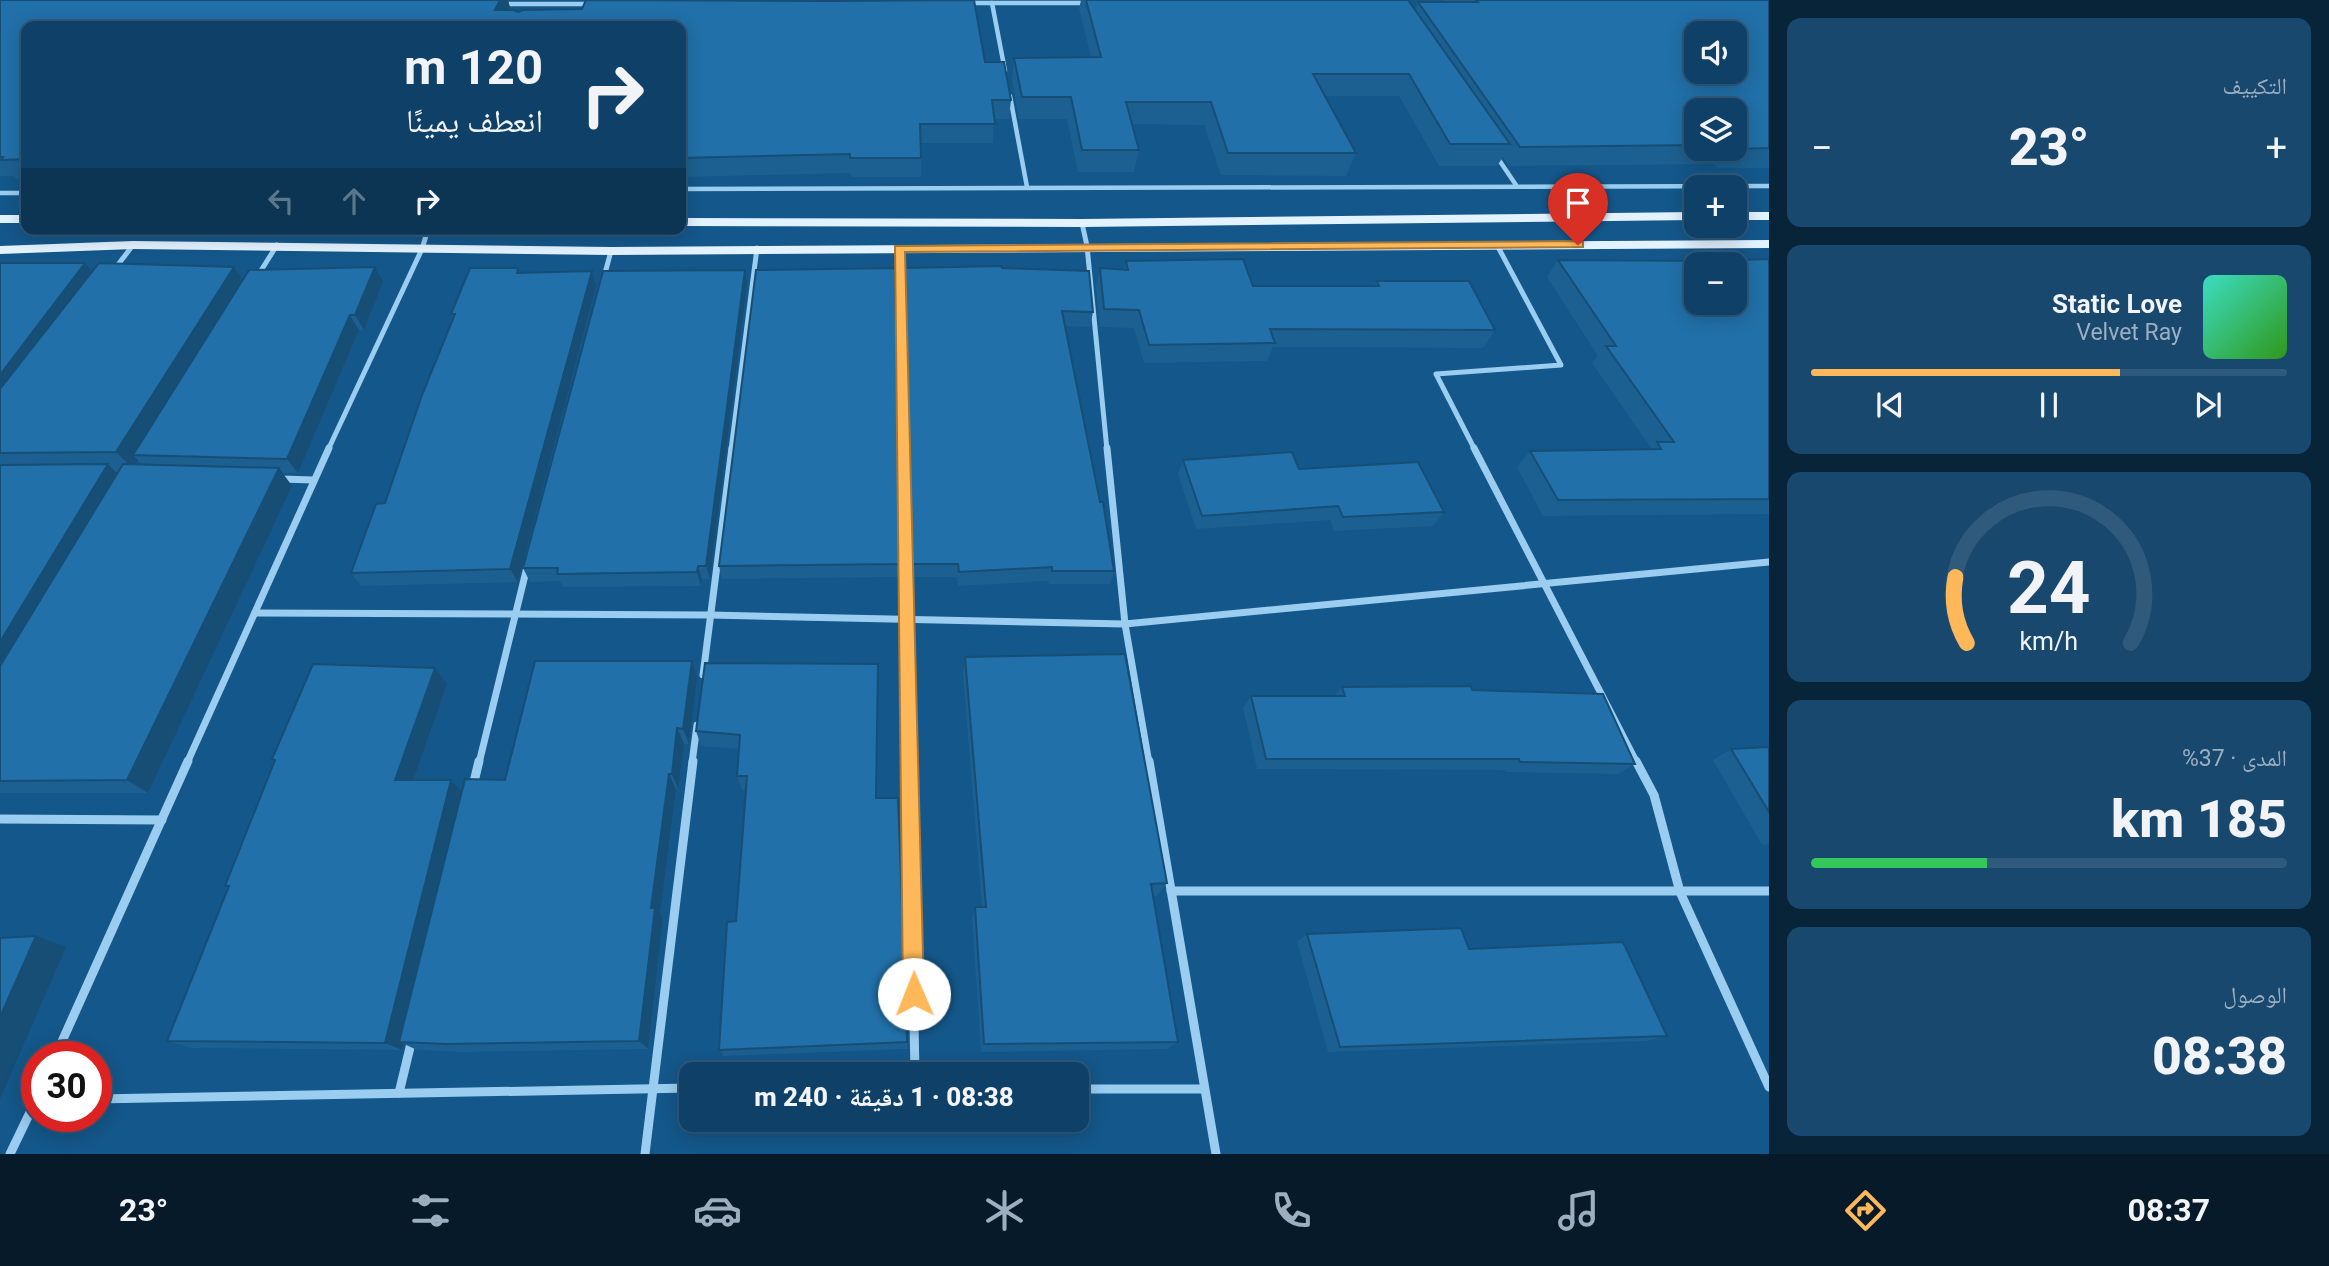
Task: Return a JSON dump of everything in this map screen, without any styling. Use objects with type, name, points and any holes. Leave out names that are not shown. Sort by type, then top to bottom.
[{"type":"main road","points":[[686,222],[1082,223],[1684,216]]},
{"type":"main road","points":[[1747,216],[1769,216]]},
{"type":"main road","points":[[0,219],[21,219]]},
{"type":"main road","points":[[0,250],[132,245],[611,251],[1087,246],[1769,244]]},
{"type":"street","points":[[530,15],[536,2]]},
{"type":"street","points":[[965,3],[1089,3]]},
{"type":"street","points":[[992,3],[1007,82]]},
{"type":"street","points":[[494,4],[604,4]]},
{"type":"street","points":[[1009,95],[1027,187]]},
{"type":"street","points":[[1494,153],[1516,185]]},
{"type":"street","points":[[686,189],[1769,186]]},
{"type":"street","points":[[0,193],[21,193]]},
{"type":"street","points":[[1082,223],[1087,246],[1125,624],[1216,1154]]},
{"type":"street","points":[[62,1041],[426,235]]},
{"type":"street","points":[[109,277],[132,245]]},
{"type":"street","points":[[256,279],[278,245]]},
{"type":"street","points":[[1497,245],[1561,365],[1436,374],[1654,795],[1681,892],[1769,1087]]},
{"type":"street","points":[[702,685],[757,248]]},
{"type":"street","points":[[899,248],[915,1062]]},
{"type":"street","points":[[600,291],[611,251]]},
{"type":"street","points":[[273,479],[314,480]]},
{"type":"street","points":[[469,801],[532,547]]},
{"type":"street","points":[[255,613],[710,615],[1125,624],[1769,562]]},
{"type":"street","points":[[645,1154],[699,712]]},
{"type":"street","points":[[0,818],[162,820]]},
{"type":"street","points":[[1171,891],[1769,891]]},
{"type":"street","points":[[399,1093],[415,1027]]},
{"type":"street","points":[[112,1099],[679,1088]]},
{"type":"street","points":[[1089,1089],[1204,1088]]},
{"type":"street","points":[[10,1154],[21,1132]]},
{"type":"building","points":[[0,0],[500,0],[495,10],[518,12],[582,9],[586,0],[974,0],[985,62],[1004,62],[1011,100],[992,100],[995,124],[920,124],[921,158],[850,158],[850,154],[686,158],[686,21],[21,21],[21,159],[1,160],[3,157],[0,157]]},
{"type":"building","points":[[1086,0],[1408,0],[1510,144],[1450,144],[1409,74],[1313,74],[1356,153],[1228,153],[1211,102],[1126,102],[1139,150],[1082,150],[1071,97],[1022,97],[1014,58],[1101,57]]},
{"type":"building","points":[[1769,0],[1769,148],[1747,149],[1747,98],[1684,98],[1684,145],[1520,147],[1418,2]]},
{"type":"building","points":[[1243,259],[1253,286],[1379,286],[1377,281],[1469,281],[1495,330],[1270,329],[1275,343],[1149,345],[1139,310],[1104,309],[1100,268],[1128,270],[1126,261]]},
{"type":"building","points":[[1769,259],[1769,499],[1558,500],[1530,451],[1661,449],[1657,442],[1674,442],[1606,346],[1616,346],[1558,260],[1684,261],[1684,315],[1747,315],[1747,260]]},
{"type":"building","points":[[0,263],[85,263],[0,375]]},
{"type":"building","points":[[99,263],[234,267],[116,452],[0,453],[0,389]]},
{"type":"building","points":[[1001,266],[1089,271],[1093,312],[1062,311],[1100,502],[1103,502],[1114,571],[1052,571],[1052,567],[959,572],[958,564],[912,564],[905,268]]},
{"type":"building","points":[[375,267],[355,315],[350,315],[287,459],[133,455],[249,270]]},
{"type":"building","points":[[470,268],[518,268],[517,273],[592,271],[510,569],[351,573],[376,504],[385,503],[422,395],[455,314],[451,314]]},
{"type":"building","points":[[895,268],[900,564],[719,566],[756,270]]},
{"type":"building","points":[[745,270],[706,566],[698,566],[697,572],[557,574],[558,568],[523,568],[603,271]]},
{"type":"building","points":[[1292,452],[1299,469],[1418,462],[1444,512],[1343,517],[1338,506],[1202,516],[1183,460]]},
{"type":"building","points":[[108,464],[0,642],[0,465]]},
{"type":"building","points":[[123,464],[279,468],[127,780],[0,781],[0,666]]},
{"type":"building","points":[[1125,654],[1167,883],[1151,884],[1178,1042],[984,1044],[975,907],[986,907],[965,657]]},
{"type":"building","points":[[535,661],[692,661],[683,729],[677,728],[672,774],[669,774],[651,908],[655,908],[639,1041],[446,1044],[399,1042],[465,779],[505,780]]},
{"type":"building","points":[[705,663],[878,664],[876,798],[898,798],[907,1042],[719,1050],[727,922],[736,921],[747,776],[737,776],[740,735],[696,731]]},
{"type":"building","points":[[313,664],[435,668],[395,780],[451,780],[385,1043],[167,1041],[229,886],[225,886],[275,760],[272,759]]},
{"type":"building","points":[[1471,686],[1472,690],[1603,694],[1635,764],[1520,762],[1519,759],[1266,759],[1251,696],[1345,696],[1342,687]]},
{"type":"building","points":[[1769,747],[1769,812],[1731,749]]},
{"type":"building","points":[[1461,928],[1469,949],[1623,942],[1667,1036],[1340,1047],[1307,934]]},
{"type":"building","points":[[36,936],[0,1017],[0,938]]},
{"type":"route","points":[[914,994],[899,248],[1578,245]]}]
